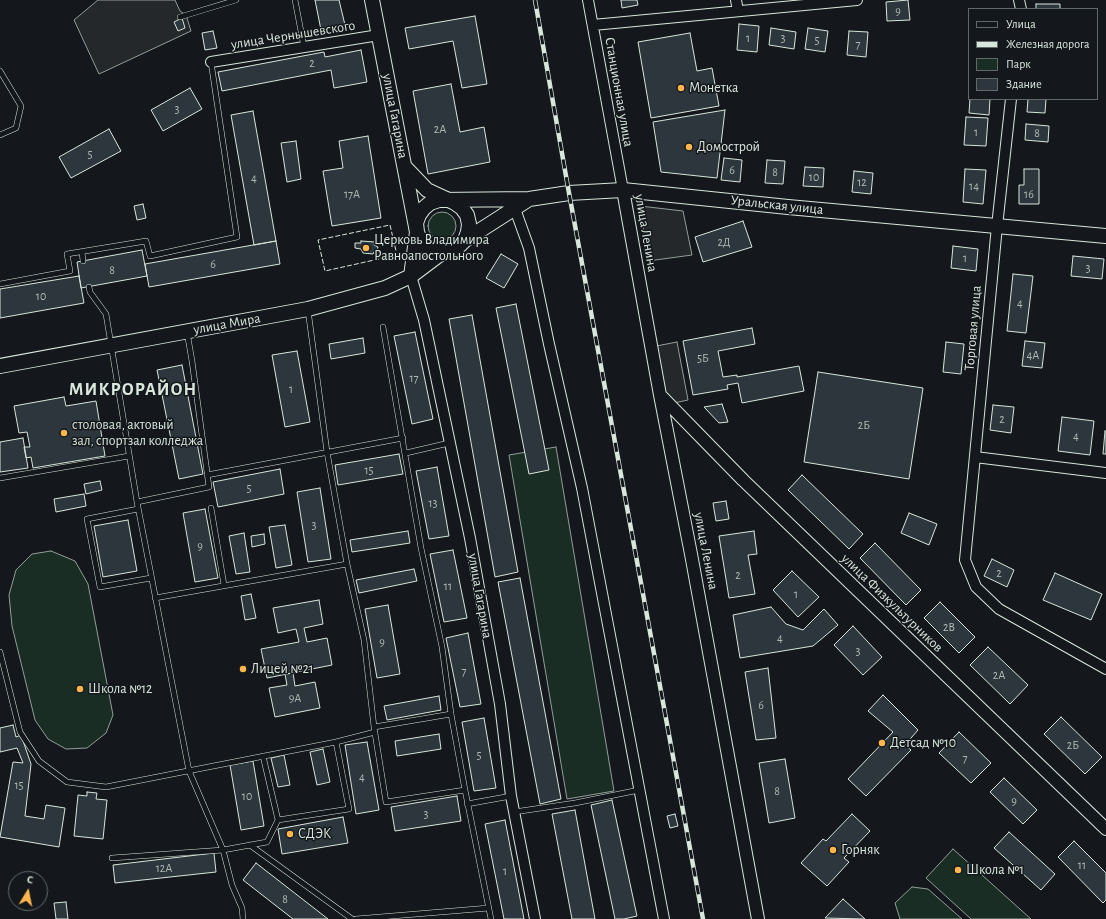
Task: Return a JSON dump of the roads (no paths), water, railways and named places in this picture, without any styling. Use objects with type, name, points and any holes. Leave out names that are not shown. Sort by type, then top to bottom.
[{"type":"main road","name":"улица Гагарина","points":[[372,0],[417,232]]},
{"type":"main road","points":[[405,168],[426,190],[455,203],[462,208],[467,215],[469,224],[465,240]]},
{"type":"main road","name":"Уральская улица","points":[[447,200],[529,199],[569,193],[623,190],[788,207],[1106,236]]},
{"type":"main road","points":[[417,232],[420,240],[426,247],[434,251],[452,251],[465,240],[529,199]]},
{"type":"main road","points":[[412,276],[417,219],[430,202],[447,200]]},
{"type":"main road","name":"улица Мира","points":[[0,366],[308,309],[386,288],[412,276],[443,252]]},
{"type":"street","name":"Станционная улица","points":[[588,0],[623,190]]},
{"type":"street","points":[[736,0],[738,11]]},
{"type":"street","points":[[593,25],[854,0]]},
{"type":"street","name":"улица Чернышевского","points":[[211,62],[380,35]]},
{"type":"street","name":"Торговая улица","points":[[1011,100],[997,226],[965,560],[976,587],[999,609],[1106,669]]},
{"type":"street","name":"улица Ленина","points":[[623,190],[758,919]]},
{"type":"street","points":[[515,209],[529,248],[582,488],[664,919]]},
{"type":"street","name":"улица Гагарина","points":[[412,276],[424,320],[470,538],[498,697],[511,796],[535,919]]},
{"type":"street","name":"улица Физкультурников","points":[[660,395],[743,480],[1106,829]]},
{"type":"street","points":[[975,457],[1106,474]]},
{"type":"lane","points":[[180,17],[236,0]]},
{"type":"lane","points":[[295,0],[304,47]]},
{"type":"lane","points":[[0,284],[70,271],[67,254],[146,241],[150,256],[237,237],[211,62]]},
{"type":"lane","points":[[0,71],[20,106],[16,128],[0,135]]},
{"type":"lane","points":[[82,252],[83,261]]},
{"type":"lane","points":[[89,287],[90,292],[106,314],[138,509],[189,771],[223,850],[232,885],[242,908],[243,919]]},
{"type":"lane","points":[[308,309],[327,452],[347,564],[364,640],[375,730],[386,802],[465,790]]},
{"type":"lane","points":[[383,327],[420,541],[442,647],[451,714],[467,804],[491,919]]},
{"type":"lane","points":[[137,502],[209,487],[187,332]]},
{"type":"lane","points":[[207,475],[403,438]]},
{"type":"lane","points":[[406,453],[449,443]]},
{"type":"lane","points":[[0,478],[129,456]]},
{"type":"lane","points":[[211,508],[224,585]]},
{"type":"lane","points":[[138,509],[87,519],[100,587],[151,578]]},
{"type":"lane","points":[[155,598],[347,564]]},
{"type":"lane","points":[[0,652],[20,732],[39,760],[67,782],[106,787],[336,742],[375,730],[451,714]]},
{"type":"lane","points":[[278,820],[349,809],[336,742]]},
{"type":"lane","points":[[112,858],[223,850],[267,842],[278,820],[263,756]]},
{"type":"lane","points":[[514,812],[575,803],[639,790]]},
{"type":"lane","points":[[467,804],[511,796]]},
{"type":"lane","points":[[250,845],[352,919]]},
{"type":"lane","points":[[356,919],[489,908]]},
{"type":"railway","points":[[535,0],[569,193],[703,919]]},
{"type":"place","name":"Монетка","points":[[681,88]]},
{"type":"place","name":"Домострой","points":[[689,147]]},
{"type":"place","name":"Церковь Владимира Равноапостольного","points":[[366,248]]},
{"type":"place","name":"столовая, актовый зал, спортзал колледжа","points":[[64,433]]},
{"type":"place","name":"Лицей №21","points":[[243,669]]},
{"type":"place","name":"Школа №12","points":[[80,689]]},
{"type":"place","name":"Детсад №10","points":[[882,743]]},
{"type":"place","name":"СДЭК","points":[[290,834]]},
{"type":"place","name":"Горняк","points":[[833,850]]},
{"type":"place","name":"Школа №1","points":[[958,870]]},
{"type":"district","name":"МИКРОРАЙОН","points":[[133,390]]}]
